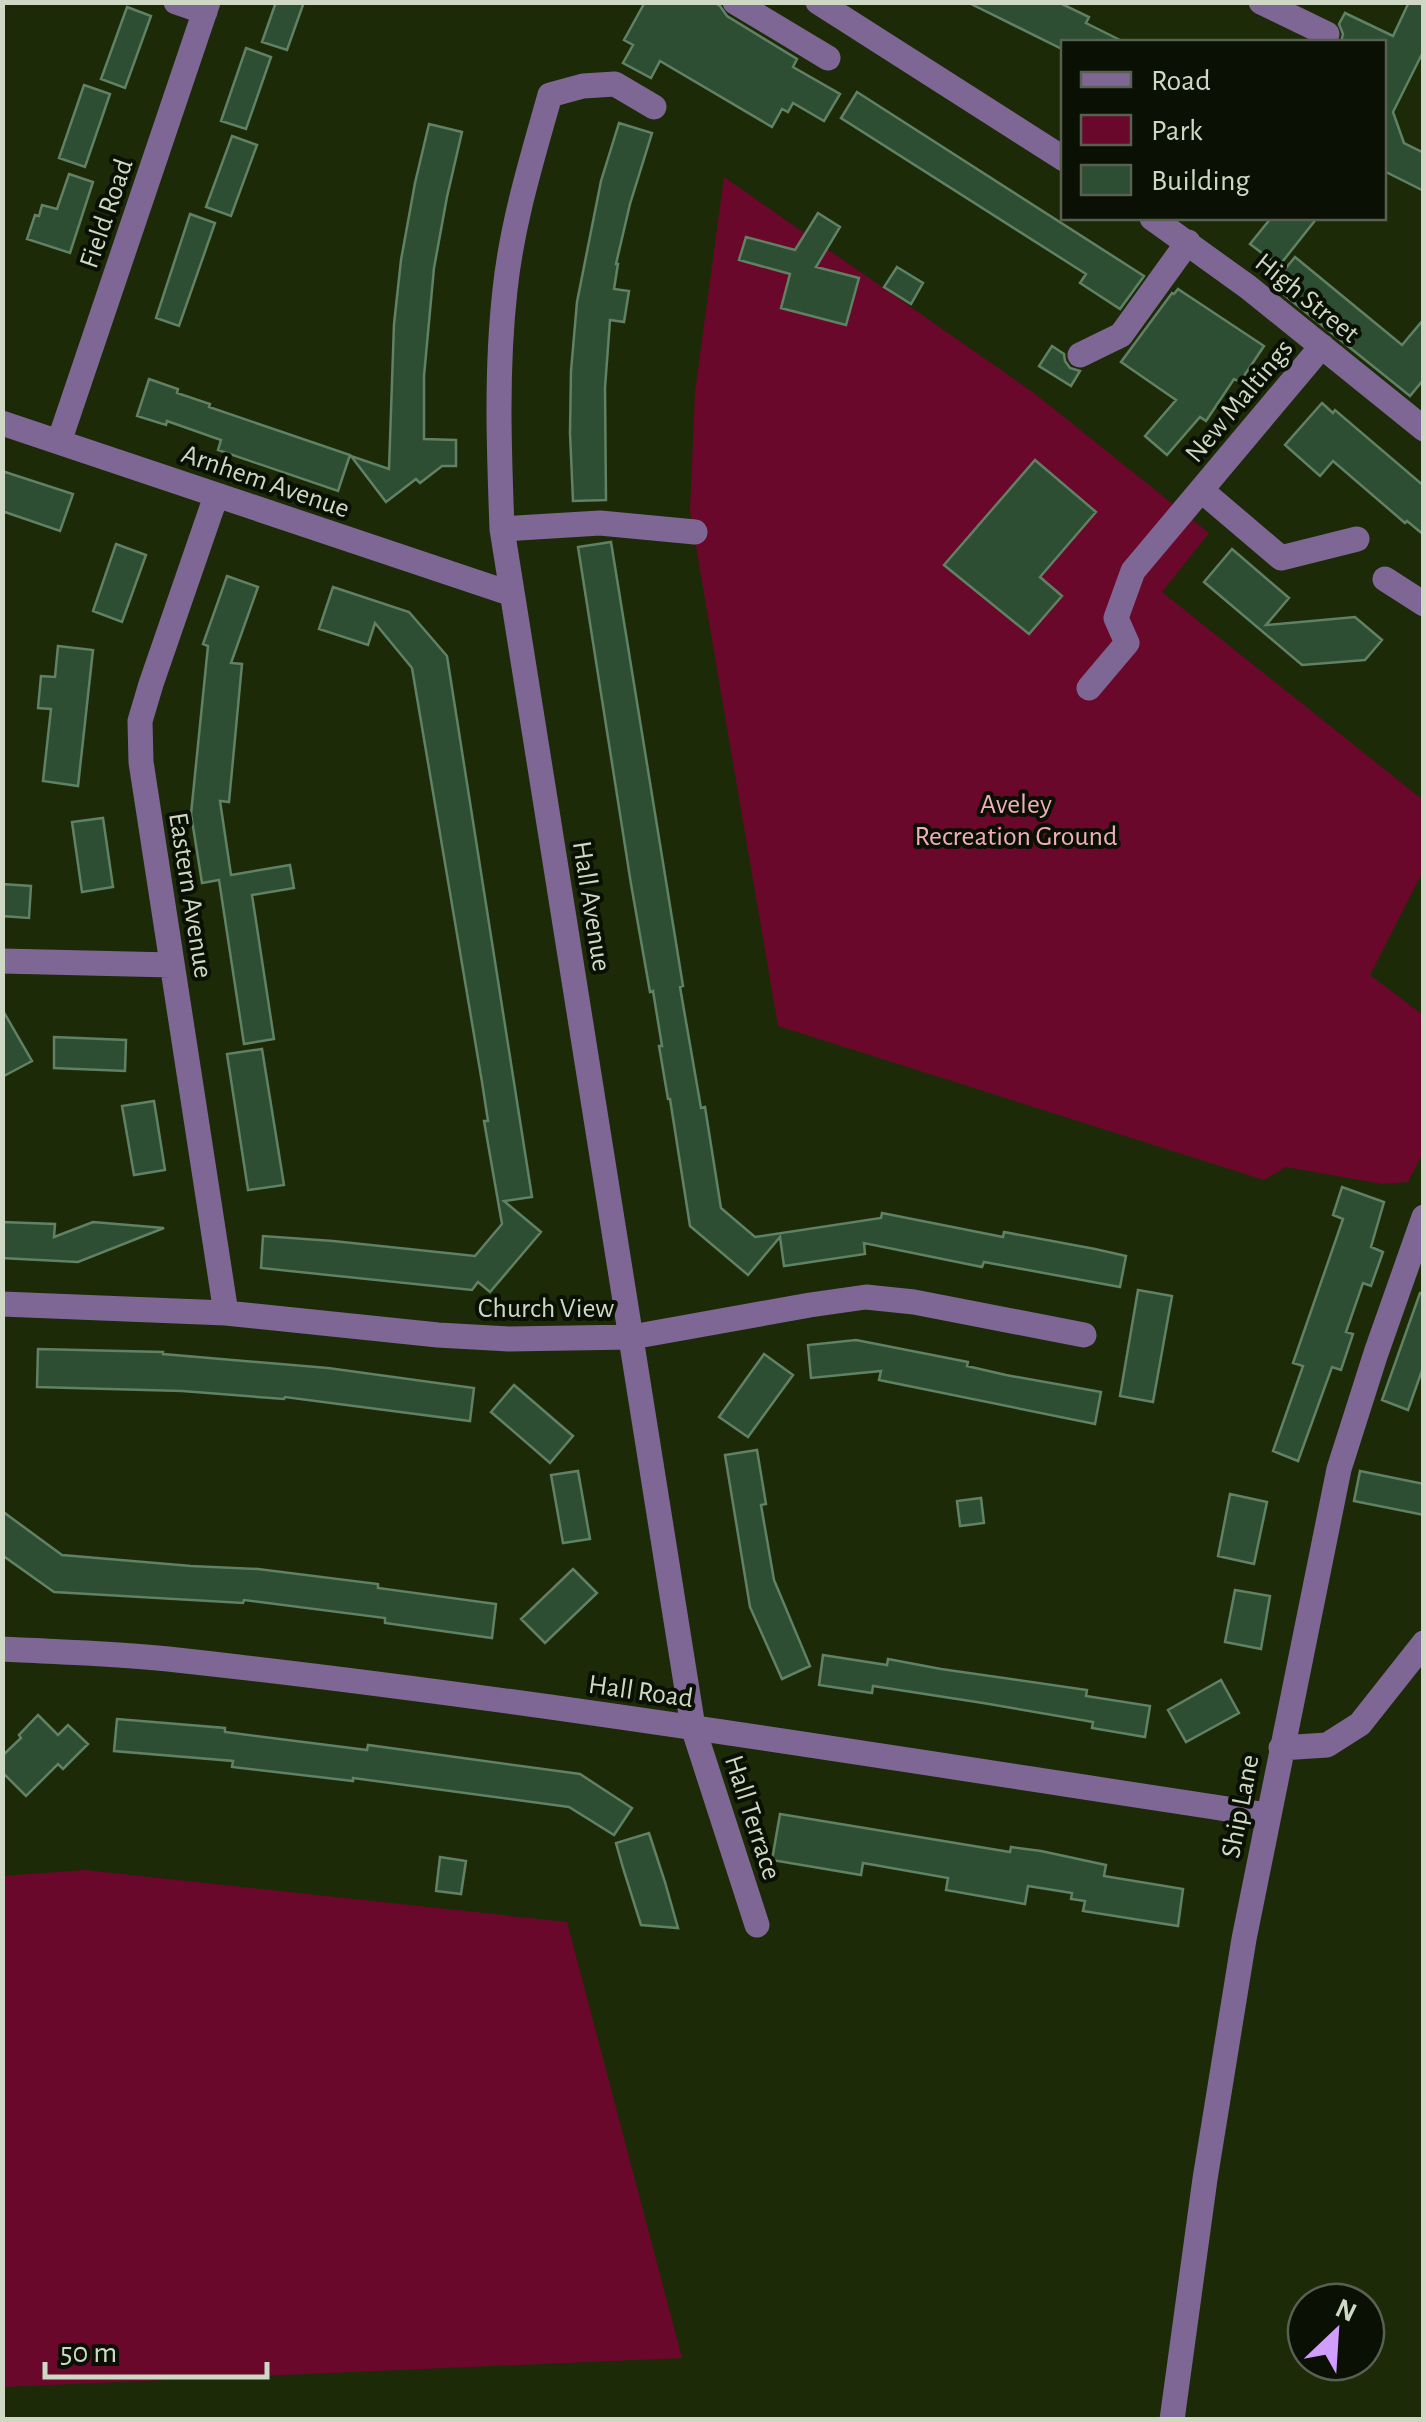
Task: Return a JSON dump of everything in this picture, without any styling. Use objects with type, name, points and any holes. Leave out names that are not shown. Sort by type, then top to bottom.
[{"type":"street","points":[[176,2],[206,7]]},
{"type":"street","points":[[735,2],[828,58]]},
{"type":"street","points":[[818,2],[1061,157]]},
{"type":"street","points":[[1261,2],[1327,34]]},
{"type":"street","name":"Field Road","points":[[59,442],[206,7]]},
{"type":"street","name":"Hall Avenue","points":[[654,107],[615,84],[584,86],[550,95],[521,198],[505,289],[497,409],[502,529],[694,1727]]},
{"type":"street","name":"High Street","points":[[1155,220],[1424,429]]},
{"type":"street","points":[[1080,355],[1121,336],[1188,242]]},
{"type":"street","name":"New Maltings","points":[[1322,346],[1202,490],[1281,558],[1357,539]]},
{"type":"street","name":"Arnhem Avenue","points":[[2,423],[512,594]]},
{"type":"street","points":[[1089,688],[1127,643],[1116,618],[1134,571],[1202,490]]},
{"type":"street","name":"Eastern Avenue","points":[[216,496],[140,721],[141,762],[226,1313]]},
{"type":"street","points":[[502,529],[600,523],[695,532]]},
{"type":"street","points":[[1385,578],[1424,604]]},
{"type":"street","points":[[2,961],[172,965]]},
{"type":"street","name":"Ship Lane","points":[[1172,2420],[1205,2179],[1244,1939],[1339,1469],[1423,1218]]},
{"type":"street","name":"Church View","points":[[2,1304],[226,1313],[509,1339],[632,1337],[866,1298],[914,1302],[1084,1335]]},
{"type":"street","points":[[1281,1748],[1327,1745],[1360,1724],[1424,1642]]},
{"type":"street","name":"Hall Road","points":[[2,1649],[165,1659],[694,1727],[1267,1815]]},
{"type":"street","name":"Hall Terrace","points":[[694,1727],[756,1925]]},
{"type":"green space","name":"Aveley Recreation Ground","points":[[724,177],[1034,393],[1209,533],[1162,592],[1423,800],[1423,871],[1370,975],[1423,1015],[1423,1153],[1408,1182],[1382,1184],[1286,1167],[1264,1180],[778,1026],[690,511],[695,392]]},
{"type":"green space","points":[[85,1870],[567,1922],[682,2358],[3,2387],[3,1876]]},
{"type":"building","points":[[276,2],[304,2],[287,50],[262,42]]},
{"type":"building","points":[[645,2],[714,2],[727,16],[797,59],[793,67],[840,94],[824,121],[793,103],[788,112],[782,109],[772,127],[660,61],[651,78],[623,63],[633,45],[624,40]]},
{"type":"building","points":[[967,2],[1058,2],[1089,17],[1086,23],[1120,40],[1061,40],[1061,49]]},
{"type":"building","points":[[1409,2],[1424,2],[1424,50],[1393,112],[1404,143],[1424,153],[1424,191],[1386,172],[1386,40],[1342,40],[1339,24],[1345,13],[1393,36]]},
{"type":"building","points":[[127,7],[151,16],[125,88],[101,79]]},
{"type":"building","points":[[246,48],[271,57],[246,129],[221,121]]},
{"type":"building","points":[[84,85],[110,94],[85,167],[59,158]]},
{"type":"building","points":[[857,92],[1144,276],[1120,309],[1080,283],[1086,274],[841,118]]},
{"type":"building","points":[[619,123],[652,133],[616,264],[614,289],[629,291],[624,322],[610,320],[605,388],[606,500],[573,501],[571,371],[577,302],[601,181]]},
{"type":"building","points":[[429,124],[462,132],[434,268],[424,376],[424,439],[456,440],[456,466],[442,466],[420,483],[416,479],[386,502],[351,456],[389,469],[394,324],[401,260]]},
{"type":"building","points":[[232,136],[257,145],[231,216],[206,207]]},
{"type":"building","points":[[69,174],[93,182],[70,253],[27,239],[42,205],[57,209]]},
{"type":"building","points":[[818,213],[840,227],[816,267],[859,278],[846,325],[781,308],[790,274],[739,260],[746,237],[795,250]]},
{"type":"building","points":[[190,214],[215,223],[179,326],[156,318]]},
{"type":"building","points":[[1269,220],[1315,220],[1279,266],[1250,244]]},
{"type":"building","points":[[1295,257],[1402,345],[1424,319],[1424,379],[1410,396],[1272,285]]},
{"type":"building","points":[[897,267],[923,283],[911,304],[884,287]]},
{"type":"building","points":[[1178,289],[1264,346],[1240,382],[1234,379],[1206,421],[1200,417],[1167,455],[1145,436],[1176,400],[1121,362]]},
{"type":"building","points":[[1052,346],[1064,354],[1070,368],[1080,371],[1071,386],[1039,366]]},
{"type":"building","points":[[149,379],[178,389],[177,393],[210,404],[209,407],[350,455],[338,491],[218,450],[221,440],[167,421],[166,425],[137,416]]},
{"type":"building","points":[[1322,403],[1424,486],[1424,535],[1333,461],[1320,476],[1285,445]]},
{"type":"building","points":[[1035,460],[1096,512],[1040,577],[1062,596],[1029,634],[944,565]]},
{"type":"building","points":[[2,471],[73,494],[60,531],[2,511]]},
{"type":"building","points":[[611,542],[683,986],[680,987],[721,1208],[755,1237],[881,1218],[882,1213],[1003,1237],[1004,1232],[1095,1249],[1126,1256],[1120,1287],[984,1262],[982,1267],[864,1243],[865,1254],[784,1266],[780,1237],[748,1275],[690,1226],[578,547]]},
{"type":"building","points":[[116,544],[146,555],[122,622],[93,611]]},
{"type":"building","points":[[1232,549],[1289,598],[1266,625],[1355,617],[1382,640],[1365,660],[1302,665],[1204,582]]},
{"type":"building","points":[[227,576],[258,587],[231,663],[242,664],[229,802],[220,801],[231,875],[290,865],[294,888],[252,895],[274,1039],[244,1044],[219,880],[202,883],[191,814],[208,646],[203,644]]},
{"type":"building","points":[[333,587],[409,612],[447,656],[532,1197],[504,1201],[541,1232],[490,1292],[478,1282],[472,1290],[261,1268],[263,1236],[475,1256],[502,1224],[412,668],[375,623],[368,645],[319,629]]},
{"type":"building","points":[[58,646],[93,650],[78,786],[43,781],[51,709],[38,708],[41,676],[55,677]]},
{"type":"building","points":[[103,818],[113,887],[82,892],[72,822]]},
{"type":"building","points":[[2,884],[31,886],[29,918],[2,916]]},
{"type":"building","points":[[2,1009],[32,1061],[2,1077]]},
{"type":"building","points":[[54,1037],[126,1040],[125,1071],[54,1068]]},
{"type":"building","points":[[262,1049],[284,1185],[248,1190],[227,1054]]},
{"type":"building","points":[[154,1101],[165,1170],[134,1175],[122,1106]]},
{"type":"building","points":[[1342,1187],[1384,1202],[1371,1247],[1383,1252],[1371,1286],[1363,1283],[1346,1332],[1353,1334],[1341,1370],[1332,1367],[1298,1461],[1273,1451],[1303,1366],[1293,1363],[1343,1219],[1333,1215]]},
{"type":"building","points":[[2,1222],[55,1224],[54,1237],[93,1222],[164,1228],[78,1262],[2,1258]]},
{"type":"building","points":[[1138,1290],[1172,1296],[1153,1402],[1120,1396]]},
{"type":"building","points":[[1420,1293],[1424,1294],[1424,1365],[1408,1410],[1382,1400]]},
{"type":"building","points":[[856,1340],[968,1362],[967,1366],[1006,1375],[1101,1392],[1095,1424],[879,1380],[881,1371],[811,1378],[808,1345]]},
{"type":"building","points":[[38,1349],[163,1352],[328,1368],[474,1388],[470,1421],[285,1397],[37,1387]]},
{"type":"building","points":[[764,1354],[793,1375],[748,1437],[719,1417]]},
{"type":"building","points":[[514,1385],[573,1436],[550,1463],[491,1412]]},
{"type":"building","points":[[757,1450],[766,1504],[761,1505],[774,1580],[810,1666],[782,1679],[750,1607],[725,1455]]},
{"type":"building","points":[[578,1471],[590,1539],[563,1543],[551,1475]]},
{"type":"building","points":[[1360,1471],[1424,1484],[1424,1515],[1354,1501]]},
{"type":"building","points":[[1230,1494],[1267,1502],[1254,1564],[1218,1556]]},
{"type":"building","points":[[981,1498],[984,1523],[960,1526],[957,1501]]},
{"type":"building","points":[[2,1511],[62,1555],[258,1569],[496,1604],[492,1638],[385,1623],[385,1618],[244,1600],[243,1603],[54,1592],[2,1555]]},
{"type":"building","points":[[573,1569],[597,1593],[545,1643],[521,1619]]},
{"type":"building","points":[[1235,1590],[1270,1596],[1261,1649],[1225,1642]]},
{"type":"building","points":[[823,1655],[887,1665],[888,1659],[1087,1690],[1086,1696],[1150,1706],[1145,1737],[1092,1728],[1093,1722],[983,1703],[873,1686],[872,1693],[819,1685]]},
{"type":"building","points":[[1221,1680],[1239,1713],[1186,1742],[1168,1710]]},
{"type":"building","points":[[38,1715],[58,1735],[68,1725],[88,1744],[63,1769],[58,1764],[26,1796],[2,1772],[2,1756]]},
{"type":"building","points":[[117,1719],[225,1728],[225,1732],[367,1750],[368,1745],[580,1774],[632,1808],[614,1835],[569,1807],[353,1778],[232,1767],[233,1761],[114,1751]]},
{"type":"building","points":[[780,1814],[1010,1852],[1011,1847],[1041,1851],[1106,1865],[1104,1876],[1183,1889],[1178,1926],[1083,1911],[1085,1901],[1071,1899],[1072,1893],[1028,1886],[1025,1904],[946,1890],[948,1878],[863,1863],[861,1875],[772,1860]]},
{"type":"building","points":[[649,1833],[678,1928],[641,1925],[623,1868],[616,1843]]},
{"type":"building","points":[[440,1857],[466,1861],[461,1894],[436,1891]]}]
